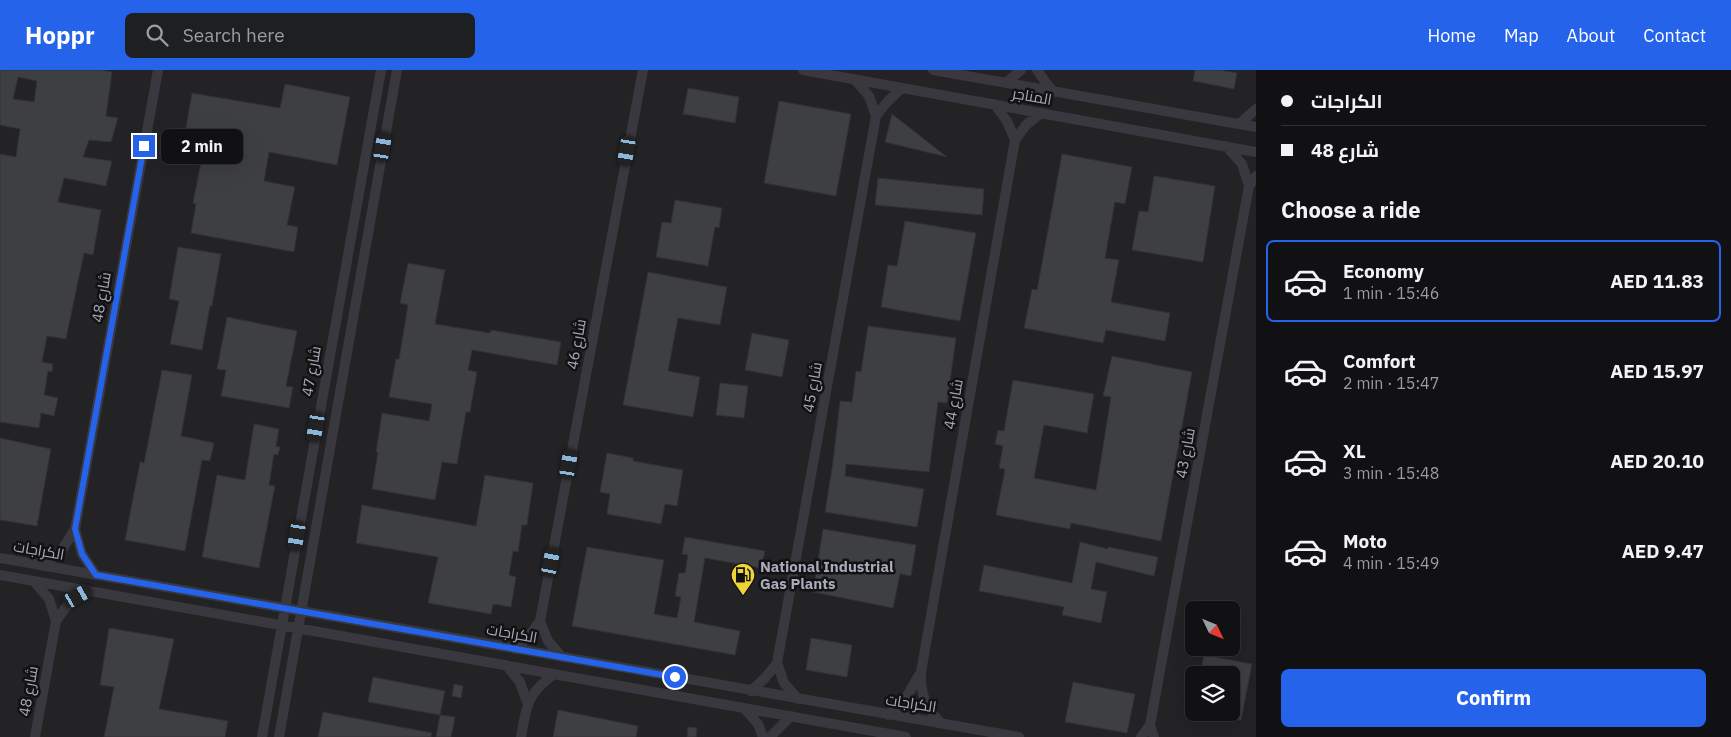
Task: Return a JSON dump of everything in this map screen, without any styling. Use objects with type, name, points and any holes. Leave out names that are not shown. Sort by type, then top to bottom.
[{"type":"street","name":"شارع 48","points":[[43,566],[62,550],[75,529],[158,70]]},
{"type":"street","name":"شارع 47","points":[[262,737],[381,70]]},
{"type":"street","points":[[279,737],[397,70]]},
{"type":"street","name":"المناجر","points":[[803,70],[1256,152]]},
{"type":"street","name":"المناجر","points":[[933,70],[1256,127]]},
{"type":"street","points":[[1006,83],[1021,70]]},
{"type":"street","points":[[1037,70],[1053,91]]},
{"type":"street","name":"شارع 46","points":[[514,649],[529,636],[540,621],[642,71]]},
{"type":"street","points":[[855,80],[869,96],[876,116]]},
{"type":"street","points":[[876,116],[902,88]]},
{"type":"street","points":[[994,104],[1007,120],[1015,140]]},
{"type":"street","points":[[1239,124],[1256,109]]},
{"type":"street","points":[[1015,140],[1026,125],[1041,113]]},
{"type":"street","name":"شارع 45","points":[[751,691],[766,678],[777,663],[876,116]]},
{"type":"street","name":"شارع 44","points":[[941,723],[931,713],[924,701],[920,686],[921,672],[1015,140]]},
{"type":"street","name":"شارع 43","points":[[1226,146],[1242,164],[1249,186]]},
{"type":"street","name":"شارع 43","points":[[1141,737],[1150,725],[1249,186],[1256,176]]},
{"type":"street","name":"شارع 48","points":[[75,529],[82,554],[96,575]]},
{"type":"street","name":"الكراجات","points":[[0,558],[1019,737]]},
{"type":"street","name":"الكراجات","points":[[0,575],[791,716],[882,735],[906,737]]},
{"type":"street","name":"شارع 48","points":[[34,581],[49,599],[56,621]]},
{"type":"street","name":"شارع 48","points":[[36,737],[56,621],[69,603],[88,590]]},
{"type":"street","points":[[540,621],[548,641],[562,657]]},
{"type":"street","points":[[777,663],[784,683],[798,699]]},
{"type":"street","points":[[506,665],[520,682],[527,702]]},
{"type":"street","name":"شارع 44","points":[[888,715],[907,696],[921,672]]},
{"type":"street","points":[[521,737],[527,702],[539,687],[554,674]]},
{"type":"street","points":[[744,708],[758,724],[763,737]]},
{"type":"street","points":[[770,737],[791,716]]},
{"type":"street","name":"شارع 43","points":[[1150,725],[1154,737]]},
{"type":"shaded area","points":[[0,70],[1256,70],[1256,737],[0,737]]},
{"type":"building","points":[[0,70],[101,70],[112,72],[106,116],[118,118],[111,142],[89,140],[83,157],[112,161],[106,186],[64,178],[58,202],[101,210],[93,255],[84,253],[66,339],[47,336],[42,362],[53,364],[52,372],[48,371],[44,395],[58,398],[54,416],[41,413],[39,428],[0,422],[0,154],[16,157],[20,129],[0,125]],"holes":[[[18,77],[37,81],[34,102],[13,99]]]},
{"type":"building","points":[[1195,70],[1220,70],[1237,73],[1234,89],[1193,81]]},
{"type":"building","points":[[285,84],[350,97],[337,165],[269,152],[264,181],[295,187],[287,225],[298,227],[294,252],[191,233],[196,204],[193,203],[205,142],[184,138],[192,93],[280,108]]},
{"type":"building","points":[[688,88],[739,97],[735,123],[683,114]]},
{"type":"building","points":[[779,101],[851,114],[836,196],[764,183]]},
{"type":"building","points":[[892,114],[947,157],[885,142]]},
{"type":"building","points":[[1062,154],[1132,167],[1125,204],[1115,202],[1105,258],[1119,260],[1111,302],[1170,313],[1165,341],[1106,330],[1103,343],[1024,328],[1032,289],[1037,290]]},
{"type":"building","points":[[1154,176],[1215,186],[1203,262],[1132,250],[1139,211],[1148,212]]},
{"type":"building","points":[[878,178],[984,189],[982,215],[875,205]]},
{"type":"building","points":[[675,200],[722,208],[719,228],[715,227],[708,266],[656,257],[662,222],[671,223]]},
{"type":"building","points":[[905,221],[976,233],[960,321],[881,307],[888,265],[897,266]]},
{"type":"building","points":[[178,247],[221,254],[202,350],[170,344],[179,301],[169,299]]},
{"type":"building","points":[[408,263],[445,270],[435,324],[490,333],[491,330],[561,342],[557,365],[472,350],[468,370],[477,372],[470,412],[466,412],[457,464],[442,462],[435,500],[372,489],[382,413],[429,421],[432,404],[389,397],[396,359],[399,359],[408,305],[400,303]]},
{"type":"building","points":[[648,272],[727,287],[720,325],[678,318],[668,371],[700,377],[693,417],[623,405]]},
{"type":"building","points":[[227,317],[297,331],[286,386],[293,387],[289,408],[221,396],[226,370],[217,369]]},
{"type":"building","points":[[868,326],[956,338],[947,403],[938,402],[929,472],[846,464],[845,476],[924,489],[917,527],[825,512],[840,401],[852,402],[856,371],[861,372]]},
{"type":"building","points":[[752,333],[789,340],[782,377],[745,370]]},
{"type":"building","points":[[1112,356],[1192,372],[1161,541],[1071,523],[1070,529],[996,515],[1005,469],[999,468],[1003,446],[995,444],[998,430],[1004,431],[1013,380],[1094,394],[1087,433],[1044,425],[1034,478],[1096,490],[1111,397],[1103,396]]},
{"type":"building","points":[[162,370],[192,375],[181,436],[214,443],[210,461],[202,460],[185,551],[125,540],[140,462],[144,463]]},
{"type":"building","points":[[720,383],[748,386],[744,418],[716,415]]},
{"type":"building","points":[[254,424],[279,429],[276,446],[280,447],[278,455],[274,454],[269,485],[275,486],[259,568],[202,557],[217,475],[245,480]]},
{"type":"building","points":[[0,438],[51,449],[37,526],[0,520]]},
{"type":"building","points":[[607,453],[633,458],[633,461],[683,470],[677,506],[665,504],[661,524],[607,514],[610,494],[600,492]]},
{"type":"building","points":[[485,475],[533,483],[527,525],[522,525],[518,552],[513,551],[509,575],[516,577],[511,607],[493,604],[491,614],[428,603],[438,557],[356,543],[362,505],[476,526]]},
{"type":"building","points":[[823,529],[916,545],[911,576],[900,574],[893,608],[813,592]]},
{"type":"building","points":[[685,537],[765,551],[761,568],[705,558],[694,622],[740,631],[735,655],[572,626],[587,547],[664,560],[654,614],[677,618],[681,597],[675,596],[679,573],[685,573],[688,555],[682,554]]},
{"type":"building","points":[[1080,542],[1108,549],[1108,547],[1158,557],[1154,576],[1096,562],[1091,589],[1107,592],[1101,623],[1062,615],[1064,607],[979,591],[984,565],[1072,583]]},
{"type":"building","points":[[109,628],[174,639],[159,709],[228,721],[225,737],[104,737],[114,687],[100,685]]},
{"type":"building","points":[[811,638],[852,645],[847,677],[806,670]]},
{"type":"building","points":[[1204,656],[1252,664],[1241,720],[1240,666],[1202,666]]},
{"type":"building","points":[[373,677],[445,691],[440,715],[368,702]]},
{"type":"building","points":[[1073,682],[1135,694],[1127,733],[1065,722]]},
{"type":"building","points":[[454,684],[463,686],[461,698],[452,696]]},
{"type":"building","points":[[558,710],[638,726],[636,737],[553,737]]},
{"type":"building","points":[[323,712],[432,733],[431,737],[318,737]]},
{"type":"building","points":[[440,715],[455,717],[451,737],[436,737]]},
{"type":"building","points":[[688,727],[697,728],[696,737],[687,737]]},
{"type":"place","name":"National Industrial Gas Plants","points":[[743,596]]},
{"type":"route","points":[[144,146],[75,529],[77,542],[82,554],[96,575],[675,677]]}]
